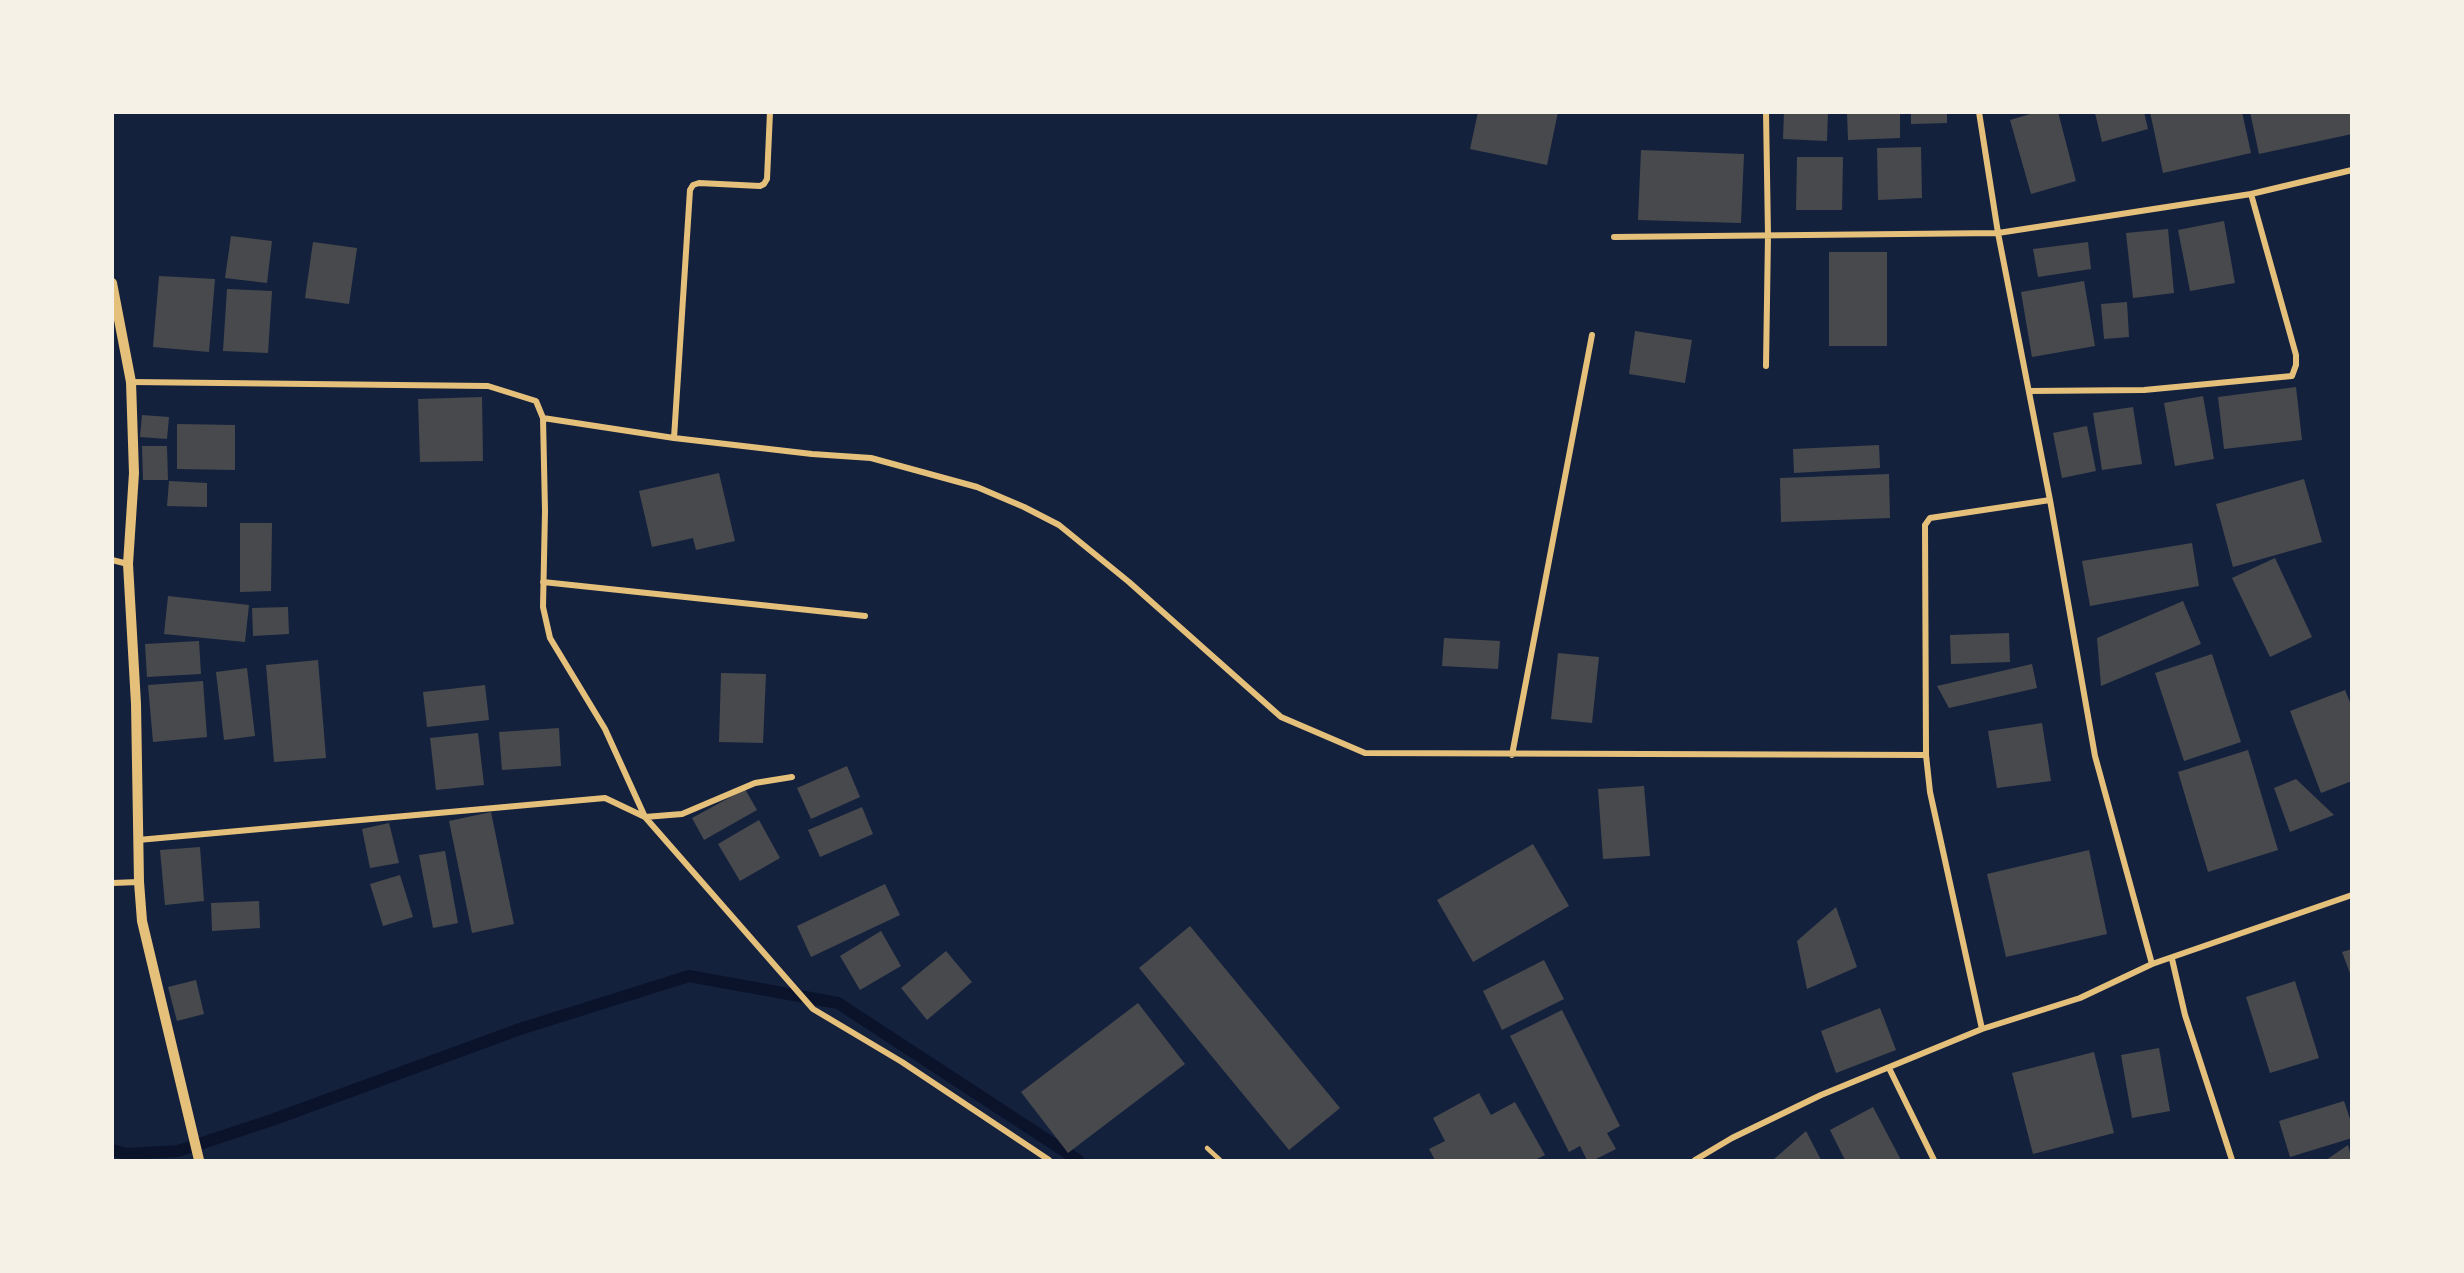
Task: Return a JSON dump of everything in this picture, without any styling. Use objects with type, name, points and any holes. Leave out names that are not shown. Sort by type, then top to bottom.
[{"type":"street","points":[[674,438],[690,190],[693,185],[699,183],[760,186],[764,184],[767,179],[770,112]]},
{"type":"street","points":[[1766,112],[1768,235],[1766,366]]},
{"type":"street","points":[[1979,112],[1998,233],[2030,391],[2095,756],[2152,964]]},
{"type":"street","points":[[1614,237],[1998,233],[2251,194],[2352,170]]},
{"type":"street","points":[[2030,391],[2144,390],[2292,376],[2296,365],[2296,355],[2251,194]]},
{"type":"street","points":[[112,283],[131,382],[134,473],[128,564],[136,704],[139,882],[142,921],[199,1160]]},
{"type":"street","points":[[1512,755],[1592,335]]},
{"type":"street","points":[[131,382],[488,386],[536,401],[543,417],[545,511],[543,608],[550,638],[604,729],[645,817],[813,1009],[902,1062],[1049,1161]]},
{"type":"street","points":[[543,417],[674,438],[812,454],[871,458],[977,487],[1059,525],[1129,582],[1281,717],[1365,753],[1926,755]]},
{"type":"street","points":[[1982,1029],[1930,792],[1926,755],[1925,525],[1930,518],[2050,500]]},
{"type":"street","points":[[112,560],[128,564]]},
{"type":"street","points":[[543,582],[865,616]]},
{"type":"street","points":[[138,840],[605,798],[645,817],[681,814],[755,783],[792,777]]},
{"type":"street","points":[[112,883],[139,882]]},
{"type":"street","points":[[1695,1161],[1732,1138],[1802,1105],[1982,1029],[2080,998],[2152,964],[2352,895]]},
{"type":"street","points":[[2172,959],[2185,1016],[2232,1161]]},
{"type":"street","points":[[1889,1068],[1934,1161]]},
{"type":"lane","points":[[1207,1148],[1220,1161]]},
{"type":"building","points":[[1478,112],[1558,112],[1547,165],[1470,149]]},
{"type":"building","points":[[1784,112],[1828,112],[1827,141],[1783,139]]},
{"type":"building","points":[[1847,112],[1900,112],[1900,138],[1848,140]]},
{"type":"building","points":[[1911,112],[1947,112],[1947,123],[1911,124]]},
{"type":"building","points":[[2037,112],[2058,112],[2076,181],[2031,194],[2010,120]]},
{"type":"building","points":[[2144,112],[2148,129],[2102,142],[2095,113]]},
{"type":"building","points":[[2150,112],[2242,112],[2251,153],[2163,173]]},
{"type":"building","points":[[2250,112],[2352,112],[2352,134],[2259,154]]},
{"type":"building","points":[[1921,147],[1922,198],[1878,200],[1877,148]]},
{"type":"building","points":[[1641,150],[1744,154],[1741,223],[1638,220]]},
{"type":"building","points":[[1797,157],[1843,157],[1842,210],[1796,210]]},
{"type":"building","points":[[2224,221],[2235,283],[2190,291],[2178,230]]},
{"type":"building","points":[[2168,229],[2174,293],[2133,298],[2126,233]]},
{"type":"building","points":[[231,236],[272,241],[267,283],[225,278]]},
{"type":"building","points":[[313,242],[357,248],[349,304],[305,298]]},
{"type":"building","points":[[2088,242],[2091,269],[2038,277],[2033,249]]},
{"type":"building","points":[[1829,252],[1887,252],[1887,346],[1829,346]]},
{"type":"building","points":[[159,276],[215,279],[209,352],[153,347]]},
{"type":"building","points":[[2084,281],[2095,346],[2032,357],[2021,292]]},
{"type":"building","points":[[227,289],[272,291],[268,353],[223,351]]},
{"type":"building","points":[[2127,302],[2129,337],[2104,339],[2101,304]]},
{"type":"building","points":[[1635,331],[1692,340],[1685,383],[1629,374]]},
{"type":"building","points":[[2296,387],[2302,440],[2224,449],[2218,397]]},
{"type":"building","points":[[2203,396],[2214,459],[2175,466],[2164,403]]},
{"type":"building","points":[[482,397],[483,461],[420,462],[418,399]]},
{"type":"building","points":[[2133,407],[2142,464],[2102,470],[2093,413]]},
{"type":"building","points":[[142,415],[169,417],[167,439],[140,437]]},
{"type":"building","points":[[177,424],[235,425],[235,470],[177,469]]},
{"type":"building","points":[[2087,426],[2096,471],[2062,478],[2053,433]]},
{"type":"building","points":[[1879,445],[1880,468],[1794,473],[1793,449]]},
{"type":"building","points":[[142,446],[167,446],[168,480],[143,480]]},
{"type":"building","points":[[719,473],[735,541],[696,550],[693,538],[652,547],[639,491]]},
{"type":"building","points":[[1889,474],[1890,518],[1781,522],[1780,478]]},
{"type":"building","points":[[2304,479],[2322,542],[2233,567],[2216,504]]},
{"type":"building","points":[[169,481],[207,483],[207,507],[167,506]]},
{"type":"building","points":[[240,523],[272,523],[271,591],[240,592]]},
{"type":"building","points":[[2192,543],[2199,586],[2090,606],[2082,561]]},
{"type":"building","points":[[2275,558],[2312,637],[2270,657],[2232,578]]},
{"type":"building","points":[[168,596],[249,605],[245,642],[164,634]]},
{"type":"building","points":[[2183,601],[2201,644],[2101,686],[2097,638]]},
{"type":"building","points":[[288,607],[289,634],[253,636],[252,608]]},
{"type":"building","points":[[2009,633],[2010,662],[1951,664],[1950,635]]},
{"type":"building","points":[[1444,638],[1500,641],[1498,669],[1442,666]]},
{"type":"building","points":[[199,641],[201,674],[147,677],[145,644]]},
{"type":"building","points":[[1558,653],[1599,657],[1592,723],[1551,719]]},
{"type":"building","points":[[2212,654],[2241,742],[2184,761],[2155,673]]},
{"type":"building","points":[[318,660],[326,758],[274,762],[266,665]]},
{"type":"building","points":[[2032,664],[2037,688],[1949,708],[1937,686]]},
{"type":"building","points":[[247,668],[255,736],[224,740],[216,672]]},
{"type":"building","points":[[721,673],[766,674],[763,743],[719,742]]},
{"type":"building","points":[[203,681],[207,737],[153,742],[148,685]]},
{"type":"building","points":[[485,685],[489,720],[427,727],[423,692]]},
{"type":"building","points":[[2345,690],[2352,707],[2352,781],[2321,793],[2290,711]]},
{"type":"building","points":[[2042,723],[2051,781],[1997,788],[1988,731]]},
{"type":"building","points":[[559,728],[561,766],[502,770],[499,732]]},
{"type":"building","points":[[478,733],[484,785],[436,790],[430,738]]},
{"type":"building","points":[[2248,750],[2278,850],[2208,872],[2178,772]]},
{"type":"building","points":[[847,766],[860,797],[811,819],[797,788]]},
{"type":"building","points":[[2296,779],[2334,815],[2290,832],[2274,788]]},
{"type":"building","points":[[1644,786],[1650,856],[1603,859],[1598,789]]},
{"type":"building","points":[[745,789],[757,810],[704,840],[692,818]]},
{"type":"building","points":[[862,807],[873,834],[820,857],[808,830]]},
{"type":"building","points":[[491,812],[514,924],[472,933],[449,821]]},
{"type":"building","points":[[759,820],[780,858],[740,881],[718,844]]},
{"type":"building","points":[[389,823],[399,863],[370,868],[362,829]]},
{"type":"building","points":[[1533,844],[1569,906],[1473,962],[1437,900]]},
{"type":"building","points":[[200,847],[204,901],[165,905],[160,850]]},
{"type":"building","points":[[2089,850],[2107,934],[2006,957],[1987,874]]},
{"type":"building","points":[[445,851],[458,923],[433,928],[419,855]]},
{"type":"building","points":[[400,875],[413,917],[383,926],[370,884]]},
{"type":"building","points":[[885,884],[900,915],[811,957],[797,926]]},
{"type":"building","points":[[259,901],[260,928],[212,931],[211,903]]},
{"type":"building","points":[[1836,907],[1857,967],[1807,989],[1797,941]]},
{"type":"building","points":[[1190,926],[1340,1108],[1289,1150],[1139,968]]},
{"type":"building","points":[[881,931],[901,966],[860,990],[840,956]]},
{"type":"building","points":[[2352,949],[2352,976],[2351,976],[2342,952]]},
{"type":"building","points":[[946,951],[972,982],[927,1020],[901,988]]},
{"type":"building","points":[[1544,960],[1564,999],[1502,1030],[1483,991]]},
{"type":"building","points":[[196,980],[204,1014],[177,1021],[168,987]]},
{"type":"building","points":[[2295,981],[2319,1058],[2270,1073],[2246,997]]},
{"type":"building","points":[[1138,1003],[1185,1064],[1068,1153],[1021,1092]]},
{"type":"building","points":[[1880,1008],[1896,1050],[1836,1073],[1821,1031]]},
{"type":"building","points":[[1562,1010],[1620,1126],[1607,1133],[1616,1149],[1594,1160],[1587,1160],[1580,1146],[1569,1152],[1510,1036]]},
{"type":"building","points":[[2159,1048],[2170,1111],[2132,1118],[2121,1055]]},
{"type":"building","points":[[2094,1052],[2114,1133],[2033,1154],[2012,1073]]},
{"type":"building","points":[[1479,1093],[1491,1115],[1515,1102],[1545,1155],[1535,1160],[1435,1160],[1429,1149],[1445,1141],[1433,1118]]},
{"type":"building","points":[[2344,1101],[2352,1125],[2352,1138],[2290,1157],[2279,1121]]},
{"type":"building","points":[[1873,1107],[1901,1160],[1845,1160],[1830,1130]]},
{"type":"building","points":[[1806,1131],[1821,1160],[1773,1160]]},
{"type":"building","points":[[2348,1145],[2352,1160],[2326,1160]]},
{"type":"waterway","points":[[112,1150],[127,1154],[178,1151],[272,1120],[520,1029],[689,976],[838,1003],[1078,1160]]}]
